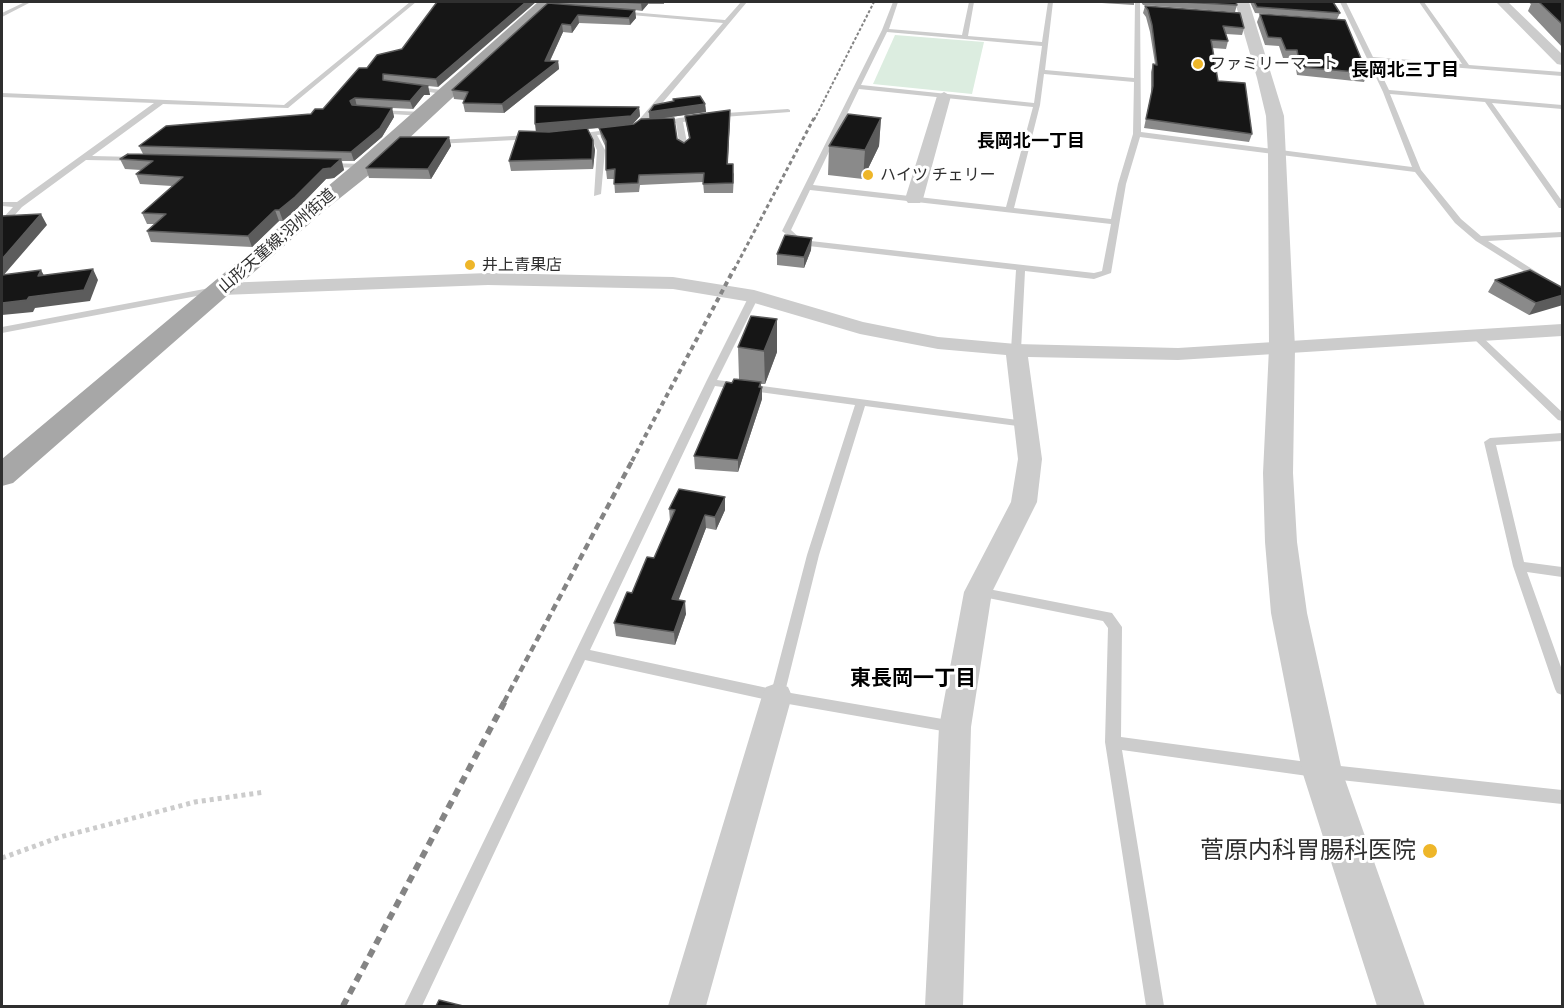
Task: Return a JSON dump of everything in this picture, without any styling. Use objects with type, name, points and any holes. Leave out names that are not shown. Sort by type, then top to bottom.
[{"type":"main road","name":"山形天童線;羽州街道","points":[[2,476],[317,205],[396,143],[424,114],[548,5]]},
{"type":"street","points":[[1502,2],[1557,50],[1563,61]]},
{"type":"street","points":[[1246,13],[1275,116],[1278,153],[1282,348],[1278,473],[1281,542],[1289,613],[1322,771],[1401,1006]]},
{"type":"street","points":[[914,199],[944,96]]},
{"type":"street","points":[[222,289],[562,279],[673,283],[754,296],[860,328],[938,343],[1016,350],[1178,354],[1563,330]]},
{"type":"street","points":[[945,1006],[955,727],[978,592],[1024,502],[1030,459],[1016,350]]},
{"type":"street","points":[[687,1006],[777,696]]},
{"type":"lane","points":[[2,15],[28,2]]},
{"type":"lane","points":[[2,95],[286,107],[412,2]]},
{"type":"lane","points":[[571,136],[635,129],[744,2]]},
{"type":"lane","points":[[895,2],[885,30],[786,231],[800,242],[1094,276],[1106,273],[1122,184],[1137,134],[1138,5],[1149,10]]},
{"type":"lane","points":[[965,37],[972,2]]},
{"type":"lane","points":[[1010,209],[1037,105],[1051,2]]},
{"type":"lane","points":[[1343,2],[1386,92],[1417,170],[1458,221],[1479,239],[1563,292]]},
{"type":"lane","points":[[1422,2],[1467,67]]},
{"type":"lane","points":[[613,11],[726,22]]},
{"type":"lane","points":[[1342,23],[1354,24]]},
{"type":"lane","points":[[885,30],[1044,44]]},
{"type":"lane","points":[[1370,59],[1563,74]]},
{"type":"lane","points":[[1042,72],[1138,80]]},
{"type":"lane","points":[[408,87],[448,93]]},
{"type":"lane","points":[[856,87],[1037,105]]},
{"type":"lane","points":[[1386,92],[1563,107]]},
{"type":"lane","points":[[2,224],[19,205],[162,101]]},
{"type":"lane","points":[[1487,101],[1563,206]]},
{"type":"lane","points":[[368,111],[424,114]]},
{"type":"lane","points":[[640,124],[658,125],[678,120],[788,111]]},
{"type":"lane","points":[[678,120],[684,148]]},
{"type":"lane","points":[[593,134],[601,150],[597,194]]},
{"type":"lane","points":[[1137,134],[1417,170]]},
{"type":"lane","points":[[422,143],[539,138]]},
{"type":"lane","points":[[86,158],[145,160]]},
{"type":"lane","points":[[319,165],[366,166]]},
{"type":"lane","points":[[809,187],[1115,222]]},
{"type":"lane","points":[[2,204],[19,205]]},
{"type":"lane","points":[[1479,239],[1563,234]]},
{"type":"lane","points":[[1016,350],[1021,267]]},
{"type":"lane","points":[[2,330],[222,289]]},
{"type":"lane","points":[[413,1006],[754,296]]},
{"type":"lane","points":[[1476,336],[1563,418]]},
{"type":"lane","points":[[711,382],[1025,424]]},
{"type":"lane","points":[[777,696],[813,555],[861,402]]},
{"type":"lane","points":[[1563,437],[1490,442],[1519,566],[1563,689]]},
{"type":"lane","points":[[1519,566],[1563,572]]},
{"type":"lane","points":[[978,592],[1107,616],[1114,627],[1113,742],[1155,1006]]},
{"type":"lane","points":[[581,654],[777,696],[955,727]]},
{"type":"lane","points":[[1113,742],[1322,771],[1563,797]]},
{"type":"path","points":[[2,858],[60,837],[195,802],[265,792]]},
{"type":"green space","points":[[895,35],[984,42],[972,94],[873,84]]},
{"type":"building","points":[[437,2],[526,2],[436,79],[383,74],[383,80],[428,86],[422,87],[410,101],[355,98],[350,101],[352,105],[392,108],[380,128],[351,152],[139,146],[166,126],[311,114],[315,109],[323,109],[359,68],[367,68],[377,55],[402,49]]},
{"type":"building","points":[[1183,2],[1236,2],[1237,5]]},
{"type":"building","points":[[1254,2],[1333,2],[1340,13],[1257,7]]},
{"type":"building","points":[[1539,2],[1563,2],[1563,25]]},
{"type":"building","points":[[548,3],[635,10],[629,18],[578,15],[571,25],[562,24],[545,61],[558,61],[502,104],[463,103],[468,92],[452,90]]},
{"type":"building","points":[[1145,6],[1240,13],[1244,28],[1223,26],[1228,41],[1211,40],[1218,81],[1245,83],[1252,134],[1146,119],[1153,86],[1153,64],[1157,65],[1152,25]]},
{"type":"building","points":[[1260,14],[1345,20],[1367,73],[1300,67],[1297,50],[1286,50],[1281,38],[1268,37]]},
{"type":"building","points":[[700,96],[705,104],[649,112],[654,105],[674,101],[673,99]]},
{"type":"building","points":[[535,106],[639,107],[631,116],[535,124]]},
{"type":"building","points":[[730,110],[727,164],[733,164],[733,183],[703,184],[704,173],[639,175],[638,183],[614,184],[615,169],[606,170],[606,141],[599,128],[634,124],[641,119],[674,118],[677,139],[684,143],[690,138],[685,116]]},
{"type":"building","points":[[848,114],[881,118],[865,150],[829,146]]},
{"type":"building","points":[[587,128],[593,140],[592,159],[509,161],[519,131],[549,132]]},
{"type":"building","points":[[400,137],[449,137],[428,169],[366,168]]},
{"type":"building","points":[[128,154],[341,159],[331,168],[323,169],[295,197],[279,210],[275,210],[248,236],[147,231],[166,214],[142,213],[183,177],[136,174],[153,161],[120,159]]},
{"type":"building","points":[[41,214],[2,259],[2,216]]},
{"type":"building","points":[[785,235],[812,238],[804,257],[777,254]]},
{"type":"building","points":[[93,269],[84,290],[2,303],[2,275],[41,270],[38,276]]},
{"type":"building","points":[[1530,270],[1563,288],[1563,295],[1536,303],[1495,280]]},
{"type":"building","points":[[751,316],[777,319],[764,351],[738,347]]},
{"type":"building","points":[[734,379],[761,382],[759,387],[762,387],[738,460],[694,456],[726,382],[732,383]]},
{"type":"building","points":[[679,489],[725,497],[715,517],[705,515],[672,599],[685,601],[674,632],[614,623],[627,592],[632,593],[647,557],[654,558],[675,510],[669,509]]},
{"type":"building","points":[[439,1000],[463,1006],[436,1006]]},
{"type":"railway","points":[[814,120],[874,2]]},
{"type":"railway","points":[[734,270],[814,118]]},
{"type":"railway","points":[[632,461],[734,269]]},
{"type":"railway","points":[[504,702],[633,459]]},
{"type":"railway","points":[[343,1006],[505,701]]},
{"type":"place","name":"ファミリーマート","points":[[1198,64]]},
{"type":"place","name":"ハイツ チェリー","points":[[868,175]]},
{"type":"place","name":"井上青果店","points":[[470,265]]},
{"type":"place","name":"菅原内科胃腸科医院","points":[[1430,851]]},
{"type":"district","name":"長岡北三丁目","points":[[1405,71]]},
{"type":"district","name":"長岡北一丁目","points":[[1031,142]]},
{"type":"district","name":"東長岡一丁目","points":[[913,679]]}]
